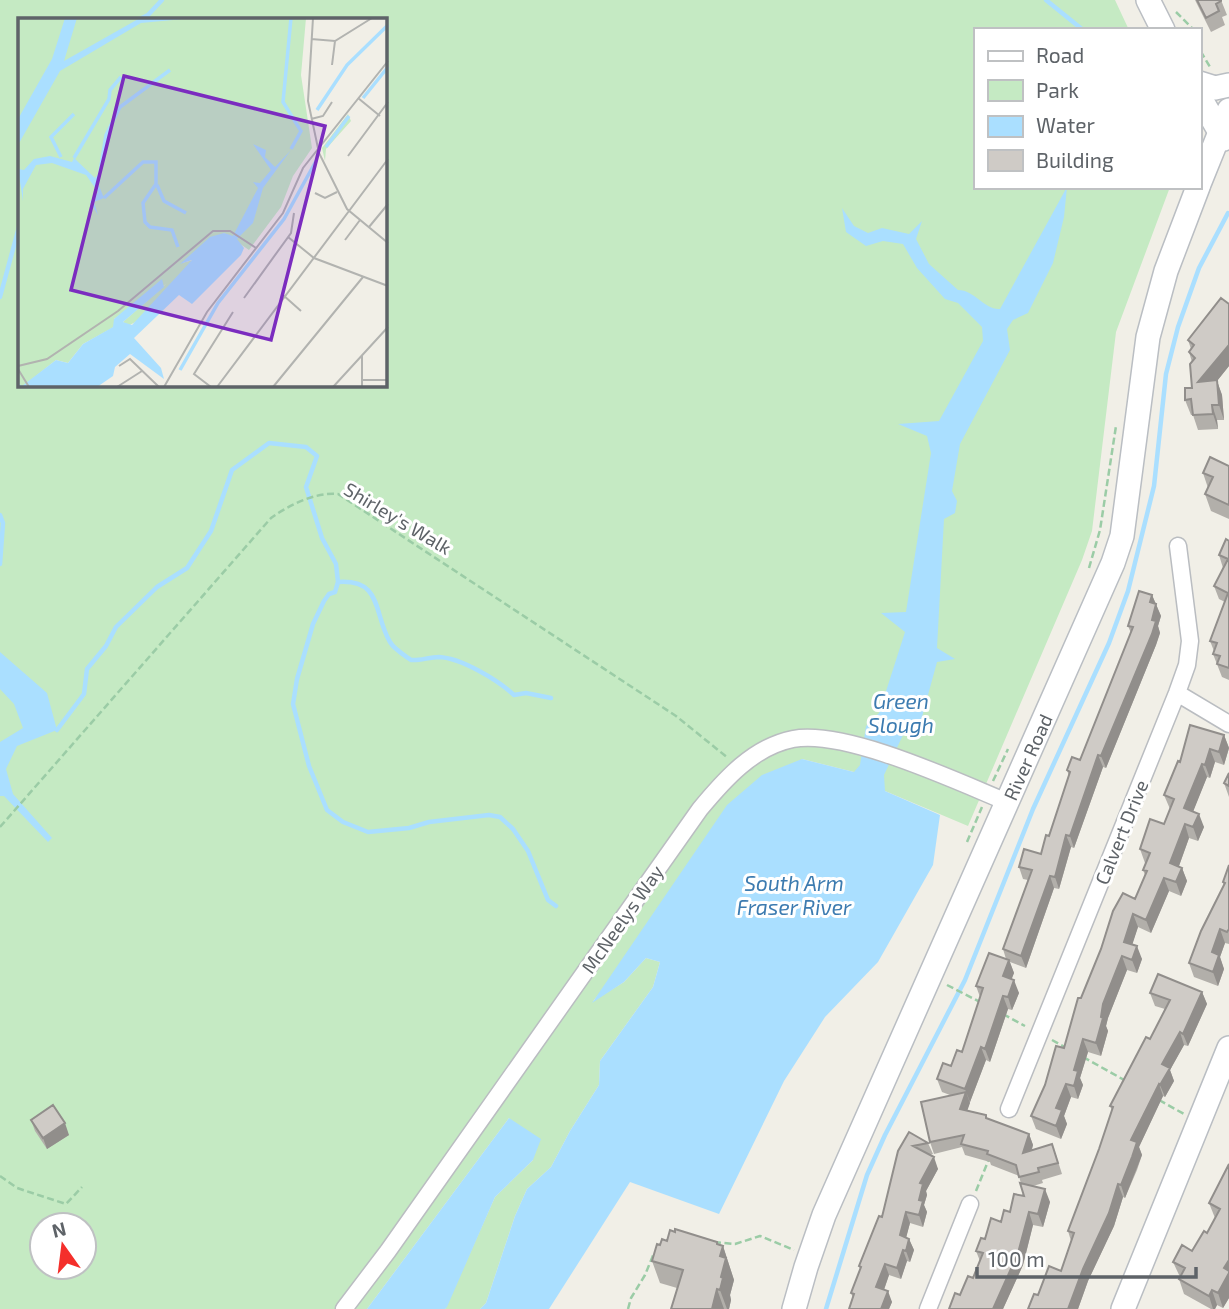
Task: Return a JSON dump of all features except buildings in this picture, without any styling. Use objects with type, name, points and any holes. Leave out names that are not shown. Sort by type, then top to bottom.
[{"type":"street","points":[[1148,0],[1168,20]]},
{"type":"street","points":[[1201,99],[1226,130]]},
{"type":"street","name":"River Road","points":[[1201,181],[1226,130]]},
{"type":"street","name":"River Road","points":[[794,1309],[824,1215],[1102,590],[1122,536],[1147,337],[1166,271],[1197,189]]},
{"type":"street","name":"Calvert Drive","points":[[1009,1109],[1186,665],[1191,641],[1178,546]]},
{"type":"street","points":[[1177,693],[1229,724]]},
{"type":"street","name":"McNeelys Way","points":[[344,1309],[388,1251],[700,809],[738,767],[770,747],[792,739],[830,738],[904,760],[1007,802]]},
{"type":"street","points":[[1124,1309],[1229,1048]]},
{"type":"street","points":[[928,1309],[970,1204]]},
{"type":"path","points":[[1168,20],[1189,28]]},
{"type":"path","points":[[1201,52],[1214,80]]},
{"type":"path","points":[[1088,570],[1100,530],[1117,421]]},
{"type":"path","name":"Shirley's Walk","points":[[0,827],[271,518],[297,502],[330,493],[338,494],[395,530],[676,716],[738,767]]},
{"type":"path","points":[[995,779],[1012,742]]},
{"type":"path","points":[[945,984],[992,1008]]},
{"type":"path","points":[[1002,1014],[1028,1027]]},
{"type":"path","points":[[1046,1037],[1134,1086]]},
{"type":"path","points":[[1156,1098],[1189,1117]]},
{"type":"path","points":[[970,1204],[989,1159]]},
{"type":"path","points":[[0,1176],[17,1188],[66,1204],[82,1187]]},
{"type":"path","points":[[710,1241],[735,1244],[760,1236],[794,1250]]},
{"type":"path","points":[[628,1309],[657,1248]]},
{"type":"green space","points":[[0,0],[1115,0],[1128,28],[974,28],[974,189],[1169,189],[1116,332],[1092,531],[968,826],[885,791],[854,772],[802,759],[593,1001],[624,982],[646,958],[660,962],[653,987],[600,1061],[599,1085],[551,1167],[527,1189],[515,1216],[486,1303],[480,1309],[445,1309],[495,1197],[533,1160],[509,1118],[367,1309],[0,1309]]},
{"type":"water","name":"South Arm Fraser River","points":[[1067,189],[1064,217],[1053,263],[1028,313],[1013,320],[1007,329],[1010,350],[960,444],[952,491],[957,501],[955,513],[944,519],[937,648],[955,659],[937,662],[919,728],[903,735],[884,775],[885,791],[940,815],[933,865],[878,962],[825,1017],[784,1081],[719,1214],[630,1182],[549,1309],[480,1309],[486,1303],[515,1216],[527,1189],[551,1167],[599,1085],[600,1061],[653,987],[660,962],[646,958],[624,982],[592,1003],[727,805],[762,775],[802,759],[854,772],[860,765],[866,726],[879,713],[905,632],[881,613],[906,612],[931,453],[927,436],[898,424],[939,421],[983,341],[982,327],[958,303],[945,299],[917,268],[903,244],[883,241],[866,246],[846,232],[842,208],[854,226],[868,233],[882,228],[909,234],[922,221],[916,239],[929,264],[958,290],[1000,309]]},
{"type":"water","points":[[0,652],[47,693],[57,730],[17,746],[6,769],[13,794],[52,838],[48,842],[4,796],[0,796],[0,742],[23,728],[14,704],[0,689]]},
{"type":"water","points":[[509,1118],[541,1139],[533,1160],[495,1197],[447,1307],[367,1309]]},
{"type":"waterway","points":[[142,18],[162,0]]},
{"type":"waterway","points":[[1046,0],[1081,28]]},
{"type":"waterway","points":[[826,1309],[867,1175],[965,980],[1033,809],[1109,643],[1128,591],[1154,486],[1166,374],[1178,327],[1199,268],[1228,213]]},
{"type":"waterway","points":[[0,297],[18,231]]},
{"type":"waterway","points":[[57,730],[84,694],[87,669],[106,646],[116,627],[157,587],[187,568],[211,531],[232,470],[269,443],[306,447],[317,456],[306,487],[322,538],[336,564],[338,582],[335,592],[329,594],[324,601],[313,624],[297,679],[293,704],[309,766],[327,810],[343,822],[368,832],[489,815],[500,817],[513,829],[528,851],[548,900],[556,906]]},
{"type":"waterway","points":[[0,515],[3,523],[0,564]]},
{"type":"waterway","points":[[338,582],[363,586],[370,592],[390,642],[411,660],[448,658],[479,671],[514,695],[526,693],[551,698]]},
{"type":"water label","name":"Green Slough","points":[[901,712]]}]
